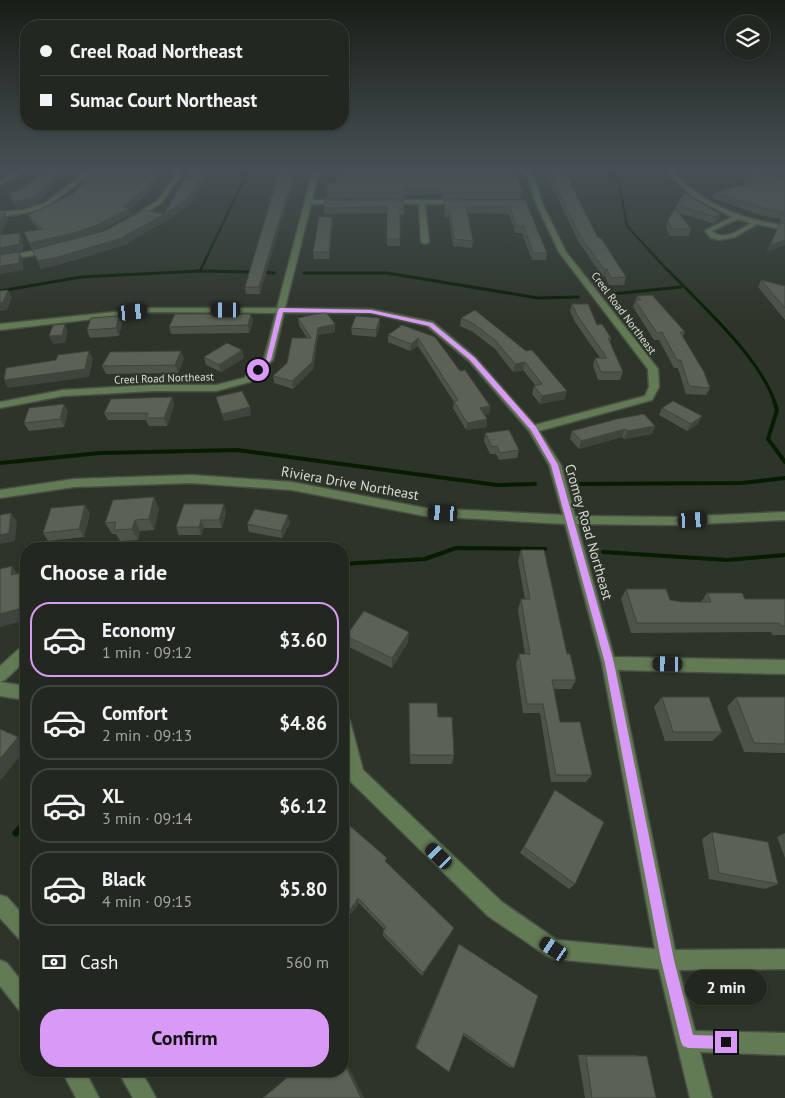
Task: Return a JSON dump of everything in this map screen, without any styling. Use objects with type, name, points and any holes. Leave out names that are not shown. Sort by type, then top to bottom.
[{"type":"street","points":[[124,223],[130,220]]},
{"type":"street","name":"Creel Road Northeast","points":[[0,405],[63,393],[153,388],[216,388],[247,380],[268,360],[303,220]]},
{"type":"street","points":[[423,220],[425,242]]},
{"type":"street","name":"Creel Road Northeast","points":[[533,429],[650,398],[654,387],[653,369],[563,252],[548,220]]},
{"type":"street","points":[[730,220],[708,231],[711,235],[721,238],[733,237],[758,221]]},
{"type":"street","points":[[755,220],[785,228]]},
{"type":"street","points":[[0,259],[56,249]]},
{"type":"street","name":"Cromey Road Northeast","points":[[0,327],[152,310],[371,311],[430,324],[472,359],[533,429],[555,465],[609,663],[667,960],[701,1098]]},
{"type":"street","name":"Riviera Drive Northeast","points":[[0,494],[74,483],[191,479],[292,486],[425,512],[571,520],[675,521],[785,516]]},
{"type":"street","points":[[0,675],[20,657]]},
{"type":"street","points":[[609,663],[785,667]]},
{"type":"street","points":[[0,688],[20,693]]},
{"type":"street","points":[[349,748],[356,775],[495,909],[554,949],[667,960],[785,959]]},
{"type":"street","points":[[0,904],[20,926]]},
{"type":"street","points":[[0,970],[20,995]]},
{"type":"street","points":[[688,1042],[785,1044]]},
{"type":"street","points":[[76,1077],[88,1098]]},
{"type":"street","points":[[133,1077],[145,1098]]},
{"type":"building","points":[[34,220],[106,220],[70,234],[29,243],[24,232],[43,229]]},
{"type":"building","points":[[124,220],[153,220],[125,237],[58,257],[38,261],[32,250],[104,231]]},
{"type":"building","points":[[265,220],[279,220],[259,287],[245,287]]},
{"type":"building","points":[[318,220],[332,220],[329,252],[313,252]]},
{"type":"building","points":[[387,220],[400,220],[400,239],[387,239]]},
{"type":"building","points":[[451,220],[469,220],[473,241],[454,239]]},
{"type":"building","points":[[514,220],[533,220],[547,253],[533,253],[524,226],[516,226]]},
{"type":"building","points":[[572,220],[589,220],[598,238],[601,238],[626,277],[611,278],[607,269],[605,270],[579,234]]},
{"type":"building","points":[[668,220],[684,220],[691,229],[672,229]]},
{"type":"building","points":[[780,223],[785,224],[785,240],[770,245]]},
{"type":"building","points":[[20,233],[19,244],[0,248],[0,235]]},
{"type":"building","points":[[19,252],[19,263],[0,266],[0,255]]},
{"type":"building","points":[[761,280],[785,286],[785,308]]},
{"type":"building","points":[[8,290],[3,302],[0,303],[0,291]]},
{"type":"building","points":[[652,295],[685,332],[680,332],[704,372],[710,388],[689,386],[681,360],[677,360],[662,332],[657,333],[635,300],[641,300],[637,296]]},
{"type":"building","points":[[572,304],[588,304],[597,325],[602,324],[611,338],[608,338],[623,372],[601,372],[595,358],[607,358],[577,315]]},
{"type":"building","points":[[475,310],[526,351],[532,350],[567,391],[542,396],[534,386],[542,384],[525,362],[515,364],[496,341],[474,324],[461,318]]},
{"type":"building","points":[[326,312],[335,324],[318,328],[312,362],[292,381],[273,376],[287,363],[292,338],[311,338],[298,318]]},
{"type":"building","points":[[175,314],[251,314],[248,325],[169,327]]},
{"type":"building","points":[[119,316],[116,328],[87,330],[91,318]]},
{"type":"building","points":[[356,316],[380,318],[376,330],[351,328]]},
{"type":"building","points":[[65,324],[62,335],[49,336],[53,325]]},
{"type":"building","points":[[402,325],[435,337],[460,371],[465,370],[490,406],[480,408],[487,419],[467,423],[454,401],[458,400],[418,338],[411,344],[388,335]]},
{"type":"building","points":[[227,343],[242,350],[219,365],[204,357]]},
{"type":"building","points":[[89,351],[85,369],[4,380],[6,368],[56,360],[58,355]]},
{"type":"building","points":[[181,351],[175,365],[102,366],[110,352]]},
{"type":"building","points":[[242,391],[250,407],[222,414],[216,397]]},
{"type":"building","points":[[172,397],[164,418],[146,418],[148,413],[104,413],[111,399]]},
{"type":"building","points":[[673,401],[702,416],[691,424],[662,408]]},
{"type":"building","points":[[64,404],[60,419],[24,423],[29,408]]},
{"type":"building","points":[[644,414],[655,426],[627,431],[625,429],[581,441],[572,431],[617,419]]},
{"type":"building","points":[[509,430],[519,450],[500,453],[497,446],[492,447],[485,433]]},
{"type":"building","points":[[154,497],[149,519],[135,520],[132,529],[114,530],[116,522],[105,523],[113,500]]},
{"type":"building","points":[[184,504],[224,504],[219,520],[201,520],[199,527],[176,527]]},
{"type":"building","points":[[85,505],[79,529],[43,533],[51,508]]},
{"type":"building","points":[[255,509],[288,515],[281,531],[247,524]]},
{"type":"building","points":[[11,513],[9,533],[0,535],[0,515]]},
{"type":"building","points":[[521,550],[544,550],[567,654],[570,654],[576,680],[552,680],[560,722],[580,722],[592,775],[556,775],[543,704],[527,704],[519,654],[530,654],[521,599],[530,599]]},
{"type":"building","points":[[12,566],[11,575],[20,573],[20,609],[0,614],[0,569]]},
{"type":"building","points":[[626,589],[666,589],[670,600],[682,602],[711,602],[707,593],[742,593],[745,599],[785,599],[785,626],[781,626],[779,623],[637,623]]},
{"type":"building","points":[[364,611],[409,632],[392,658],[349,637],[349,632]]},
{"type":"building","points":[[662,697],[709,697],[722,732],[673,732]]},
{"type":"building","points":[[736,697],[785,697],[785,744],[754,743]]},
{"type":"building","points":[[409,703],[437,703],[438,717],[452,717],[454,755],[410,755]]},
{"type":"building","points":[[0,729],[18,737],[0,759]]},
{"type":"building","points":[[555,790],[604,822],[575,884],[524,847]]},
{"type":"building","points":[[349,825],[387,858],[385,861],[454,928],[423,973],[383,932],[386,927],[358,898],[350,910]]},
{"type":"building","points":[[712,832],[768,842],[778,884],[719,873]]},
{"type":"building","points":[[459,944],[538,996],[514,1068],[464,1033],[449,1072],[416,1048]]},
{"type":"building","points":[[586,1056],[647,1056],[656,1098],[592,1098]]},
{"type":"building","points":[[349,1073],[361,1098],[263,1098],[288,1077],[349,1077]]},
{"type":"waterway","points":[[200,271],[224,220]]},
{"type":"waterway","points":[[626,220],[627,226],[668,271]]},
{"type":"waterway","points":[[667,269],[743,350],[757,368],[775,403]]},
{"type":"waterway","points":[[0,291],[81,277],[200,271]]},
{"type":"waterway","points":[[200,271],[255,272]]},
{"type":"waterway","points":[[263,272],[274,273]]},
{"type":"waterway","points":[[304,273],[387,273],[538,298],[578,297]]},
{"type":"waterway","points":[[612,294],[681,287]]},
{"type":"waterway","points":[[774,401],[777,410],[768,439],[785,462]]},
{"type":"waterway","points":[[0,463],[100,453],[237,450],[497,485],[535,484]]},
{"type":"waterway","points":[[575,484],[742,483],[785,478]]},
{"type":"waterway","points":[[349,564],[425,559],[456,548],[545,549]]},
{"type":"waterway","points":[[603,552],[728,560],[785,555]]},
{"type":"waterway","points":[[16,833],[20,829]]},
{"type":"route","points":[[258,370],[268,360],[280,310],[371,311],[430,324],[472,359],[533,429],[555,465],[609,663],[667,960],[688,1042],[726,1042]]}]
